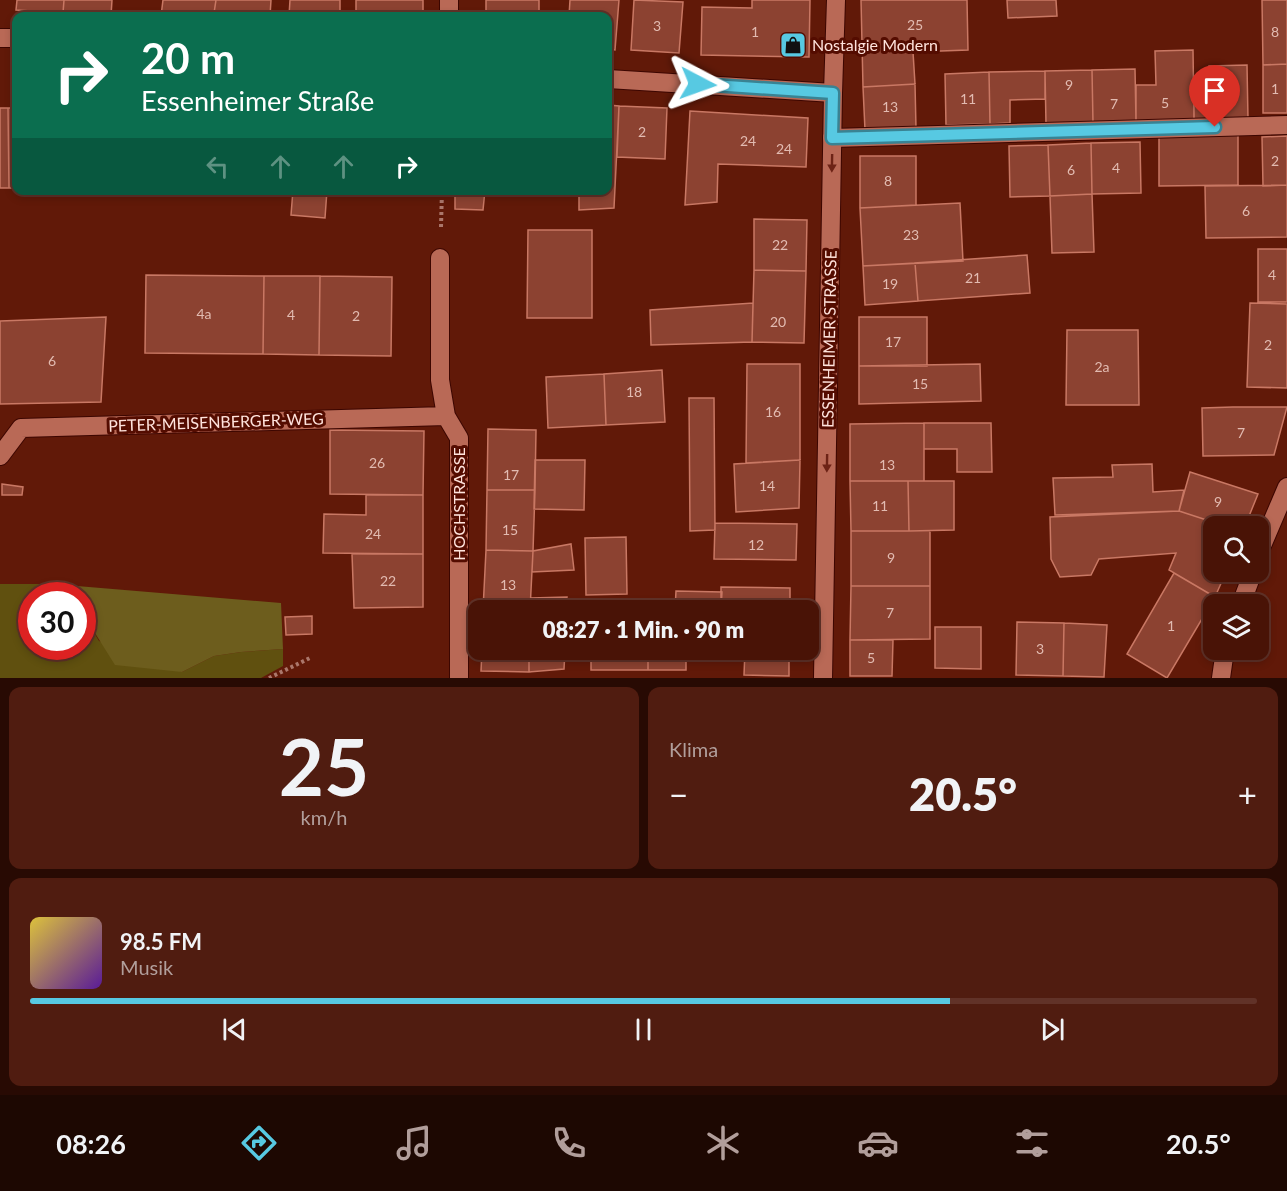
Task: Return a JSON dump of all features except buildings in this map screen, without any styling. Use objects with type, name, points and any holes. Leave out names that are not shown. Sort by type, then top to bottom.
[{"type":"street","name":"ESSENHEIMER STRASSE","points":[[824,678],[836,0]]},
{"type":"street","points":[[612,79],[833,93]]},
{"type":"street","points":[[832,138],[1287,125]]},
{"type":"street","name":"HOCHSTRASSE","points":[[440,258],[440,380],[446,416],[459,438],[459,678]]},
{"type":"street","name":"PETER-MEISENBERGER-WEG","points":[[0,456],[21,428],[446,416]]},
{"type":"street","points":[[1269,529],[1287,487]]},
{"type":"street","points":[[1221,678],[1224,660]]},
{"type":"path","points":[[440,258],[442,195]]},
{"type":"path","points":[[269,678],[312,657]]},
{"type":"shaded area","points":[[0,584],[18,584],[18,660],[96,660],[96,636],[99,641],[182,672],[214,656],[283,649],[283,666],[261,678],[0,678]]},
{"type":"shaded area","points":[[96,588],[281,603],[283,649],[214,656],[182,672],[115,665],[96,635]]},
{"type":"place","name":"Nostalgie Modern","points":[[793,45]]},
{"type":"route","points":[[698,84],[833,93],[832,138],[1215,127]]}]
